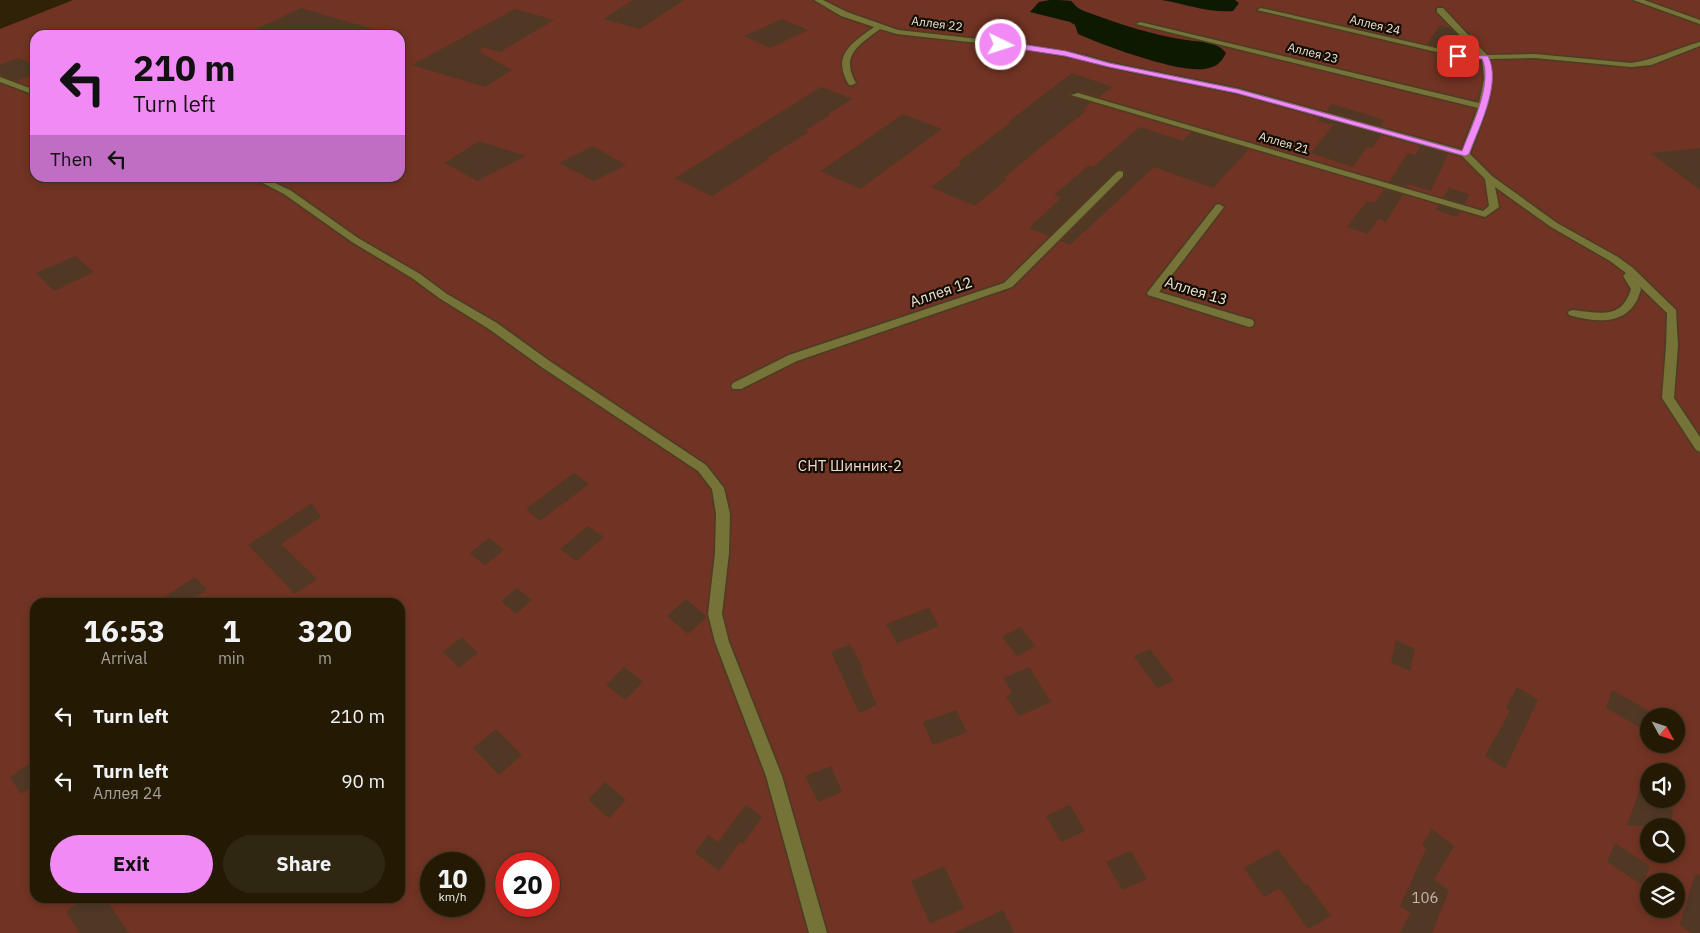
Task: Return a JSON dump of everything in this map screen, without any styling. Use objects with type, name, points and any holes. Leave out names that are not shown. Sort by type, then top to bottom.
[{"type":"street","name":"Аллея 22","points":[[818,0],[844,14],[897,32],[1014,45],[1083,57],[1109,65],[1237,91],[1465,154]]},
{"type":"street","points":[[1637,0],[1700,22]]},
{"type":"street","name":"Аллея 24","points":[[1261,10],[1458,56],[1485,58],[1535,56],[1631,65],[1648,64],[1671,53],[1700,44]]},
{"type":"street","points":[[1440,10],[1485,58],[1489,66],[1488,93],[1481,106],[1465,154],[1489,178],[1554,225],[1614,259],[1629,270],[1672,312],[1672,346],[1668,398],[1700,447]]},
{"type":"street","name":"Аллея 23","points":[[1140,24],[1481,106]]},
{"type":"street","points":[[852,83],[844,72],[844,58],[856,44],[879,26]]},
{"type":"street","points":[[0,78],[30,91]]},
{"type":"street","name":"Аллея 21","points":[[1075,96],[1485,214],[1494,207],[1489,178]]},
{"type":"street","name":"Аллея 12","points":[[737,386],[793,358],[1008,285],[1120,174]]},
{"type":"street","points":[[266,182],[287,192],[355,240],[493,326],[547,365],[702,468],[718,488],[723,514],[722,553],[715,614],[722,642],[774,776],[818,933]]},
{"type":"street","name":"Аллея 13","points":[[1219,207],[1152,293],[1249,323]]},
{"type":"street","points":[[1573,313],[1616,316],[1631,307],[1636,289],[1614,259]]},
{"type":"green space","name":"СНТ Шинник-2","points":[[73,0],[1700,0],[1700,933],[0,933],[0,29]]},
{"type":"shaded area","points":[[1050,0],[1071,1],[1081,10],[1122,24],[1173,38],[1213,44],[1226,53],[1221,61],[1209,68],[1182,68],[1163,64],[1078,34],[1075,25],[1070,22],[1030,12],[1039,2]]},
{"type":"shaded area","points":[[1162,0],[1235,0],[1239,3],[1233,11],[1224,11]]},
{"type":"building","points":[[633,0],[684,0],[640,29],[603,19]]},
{"type":"building","points":[[301,8],[376,30],[255,30]]},
{"type":"building","points":[[515,9],[554,20],[500,52],[482,47],[480,52],[512,70],[485,87],[412,65]]},
{"type":"building","points":[[782,19],[808,30],[770,48],[744,36]]},
{"type":"building","points":[[1440,25],[1450,28],[1458,36],[1449,49],[1427,44]]},
{"type":"building","points":[[18,58],[30,62],[30,76],[17,81],[0,75],[0,65]]},
{"type":"building","points":[[1072,73],[1112,87],[1099,97],[1079,91],[1069,94],[1070,97],[1091,103],[1083,110],[1086,111],[1037,150],[1004,178],[1007,180],[974,206],[931,187],[962,164],[958,162]]},
{"type":"building","points":[[821,87],[853,99],[806,130],[809,132],[712,196],[675,178]]},
{"type":"building","points":[[1332,104],[1384,120],[1380,126],[1327,111]]},
{"type":"building","points":[[903,114],[942,129],[860,189],[821,171]]},
{"type":"building","points":[[1320,118],[1381,135],[1372,148],[1367,147],[1353,167],[1311,153],[1333,125],[1318,121]]},
{"type":"building","points":[[1140,127],[1183,141],[1191,132],[1249,149],[1213,188],[1154,167],[1070,245],[1061,241],[1124,177],[1125,171],[1121,169],[1116,171],[1049,236],[1029,228],[1061,198],[1054,195],[1088,166],[1093,167]]},
{"type":"building","points":[[479,141],[526,156],[477,181],[445,163]]},
{"type":"building","points":[[593,146],[626,165],[594,181],[559,163]]},
{"type":"building","points":[[1421,146],[1448,154],[1431,191],[1409,184],[1407,187],[1389,182],[1408,153],[1415,155]]},
{"type":"building","points":[[1700,148],[1700,190],[1651,153]]},
{"type":"building","points":[[1449,188],[1469,194],[1465,204],[1443,197]]},
{"type":"building","points":[[1384,189],[1403,195],[1386,222],[1378,219],[1368,234],[1347,227],[1367,201],[1375,203]]},
{"type":"building","points":[[1439,205],[1460,212],[1457,217],[1436,210]]},
{"type":"building","points":[[75,256],[94,272],[54,291],[36,273]]},
{"type":"building","points":[[574,473],[589,484],[540,521],[526,509]]},
{"type":"building","points":[[312,503],[321,517],[281,544],[317,579],[295,594],[248,545]]},
{"type":"building","points":[[588,526],[604,537],[576,561],[560,549]]},
{"type":"building","points":[[489,538],[504,550],[485,565],[470,553]]},
{"type":"building","points":[[195,577],[207,590],[194,598],[163,598]]},
{"type":"building","points":[[517,588],[532,600],[516,614],[501,601]]},
{"type":"building","points":[[686,599],[707,617],[688,634],[667,616]]},
{"type":"building","points":[[929,608],[939,626],[897,643],[886,624]]},
{"type":"building","points":[[1020,627],[1035,646],[1017,656],[1002,637]]},
{"type":"building","points":[[462,637],[478,653],[459,668],[443,652]]},
{"type":"building","points":[[1396,640],[1415,649],[1410,671],[1391,663]]},
{"type":"building","points":[[850,644],[863,668],[861,669],[877,705],[859,713],[831,652]]},
{"type":"building","points":[[1150,649],[1174,681],[1157,688],[1134,656]]},
{"type":"building","points":[[624,667],[643,682],[625,700],[606,685]]},
{"type":"building","points":[[1029,667],[1051,702],[1019,716],[1006,696],[1012,693],[1003,678]]},
{"type":"building","points":[[1517,687],[1538,700],[1505,769],[1485,756],[1510,711],[1506,708]]},
{"type":"building","points":[[1612,690],[1644,708],[1640,708],[1640,727],[1606,708]]},
{"type":"building","points":[[956,710],[967,732],[933,745],[923,722]]},
{"type":"building","points":[[496,729],[522,755],[499,775],[473,748]]},
{"type":"building","points":[[30,763],[30,788],[21,794],[10,777]]},
{"type":"building","points":[[831,766],[842,792],[818,802],[805,776]]},
{"type":"building","points":[[605,782],[626,800],[609,818],[588,800]]},
{"type":"building","points":[[1639,791],[1640,808],[1669,808],[1674,811],[1672,818],[1640,818],[1640,826],[1627,826]]},
{"type":"building","points":[[746,805],[762,817],[743,844],[740,842],[719,871],[695,853],[708,835],[718,842]]},
{"type":"building","points":[[1070,805],[1085,831],[1061,842],[1046,816]]},
{"type":"building","points":[[1432,829],[1454,846],[1434,880],[1449,890],[1432,933],[1400,933],[1410,913],[1400,906],[1426,849],[1422,845]]},
{"type":"building","points":[[1615,843],[1640,859],[1640,863],[1645,863],[1650,866],[1647,873],[1640,873],[1640,884],[1607,862]]},
{"type":"building","points":[[1278,849],[1331,916],[1308,929],[1279,888],[1264,897],[1244,868]]},
{"type":"building","points":[[1131,851],[1147,879],[1122,890],[1106,862]]},
{"type":"building","points":[[944,866],[964,908],[930,924],[911,881]]},
{"type":"building","points":[[1695,874],[1700,875],[1700,933],[1692,933],[1680,925],[1682,918],[1685,918],[1685,908]]},
{"type":"building","points":[[78,903],[108,903],[129,933],[80,933],[66,912]]},
{"type":"building","points":[[1003,910],[1014,933],[954,933]]},
{"type":"route","points":[[1001,45],[1048,50],[1083,57],[1109,65],[1237,91],[1465,154],[1481,106],[1488,93],[1489,66],[1485,58],[1458,56]]}]
